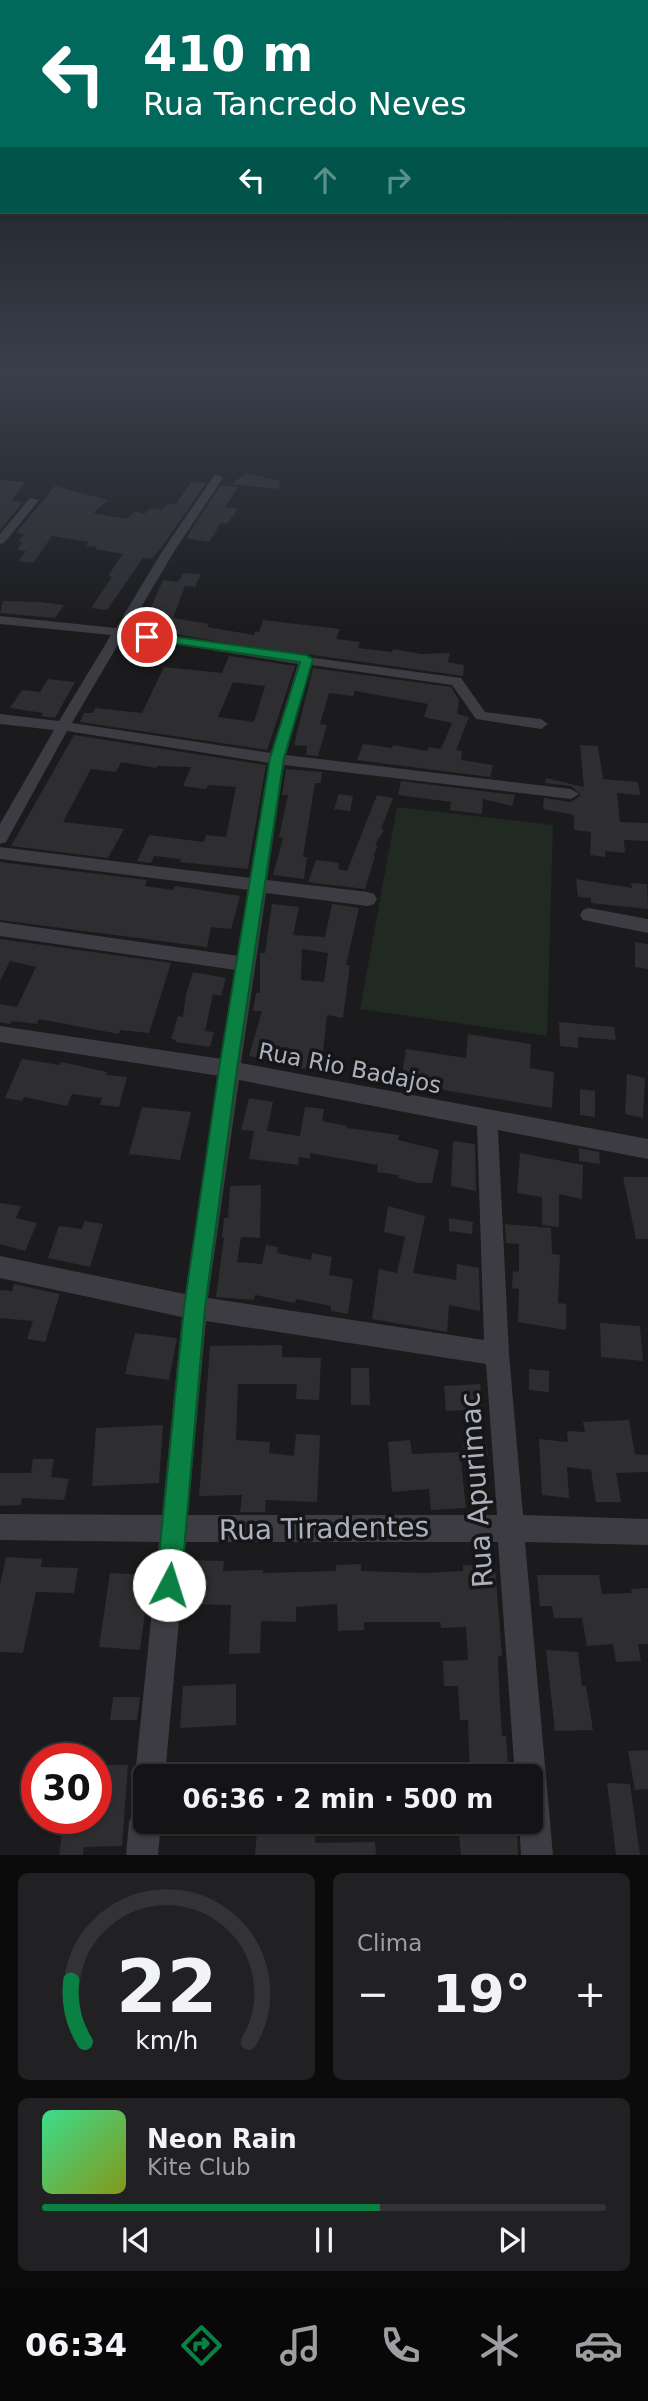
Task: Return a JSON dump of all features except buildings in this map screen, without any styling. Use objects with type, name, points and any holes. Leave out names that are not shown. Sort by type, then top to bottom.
[{"type":"street","points":[[0,838],[63,726],[169,550],[218,478]]},
{"type":"street","points":[[0,541],[34,500]]},
{"type":"street","points":[[0,620],[120,632],[227,650],[456,681],[481,716],[541,724]]},
{"type":"street","points":[[151,1764],[195,1308],[228,1069],[277,758],[306,659]]},
{"type":"street","points":[[0,719],[277,758],[571,794]]},
{"type":"street","points":[[0,853],[368,899]]},
{"type":"street","points":[[589,915],[648,926]]},
{"type":"street","points":[[0,929],[245,964]]},
{"type":"street","name":"Rua Rio Badajos","points":[[0,1034],[228,1069],[648,1149]]},
{"type":"street","name":"Rua Apurimac","points":[[487,1120],[497,1354],[537,1855]]},
{"type":"street","points":[[0,1267],[195,1308],[497,1354]]},
{"type":"street","name":"Rua Tiradentes","points":[[0,1527],[174,1530],[510,1526],[648,1532]]},
{"type":"street","points":[[142,1855],[144,1834]]},
{"type":"shaded area","points":[[397,807],[553,825],[547,1036],[360,1009]]},
{"type":"route","points":[[147,637],[306,659],[277,758],[228,1069],[195,1308],[169,1585]]}]
